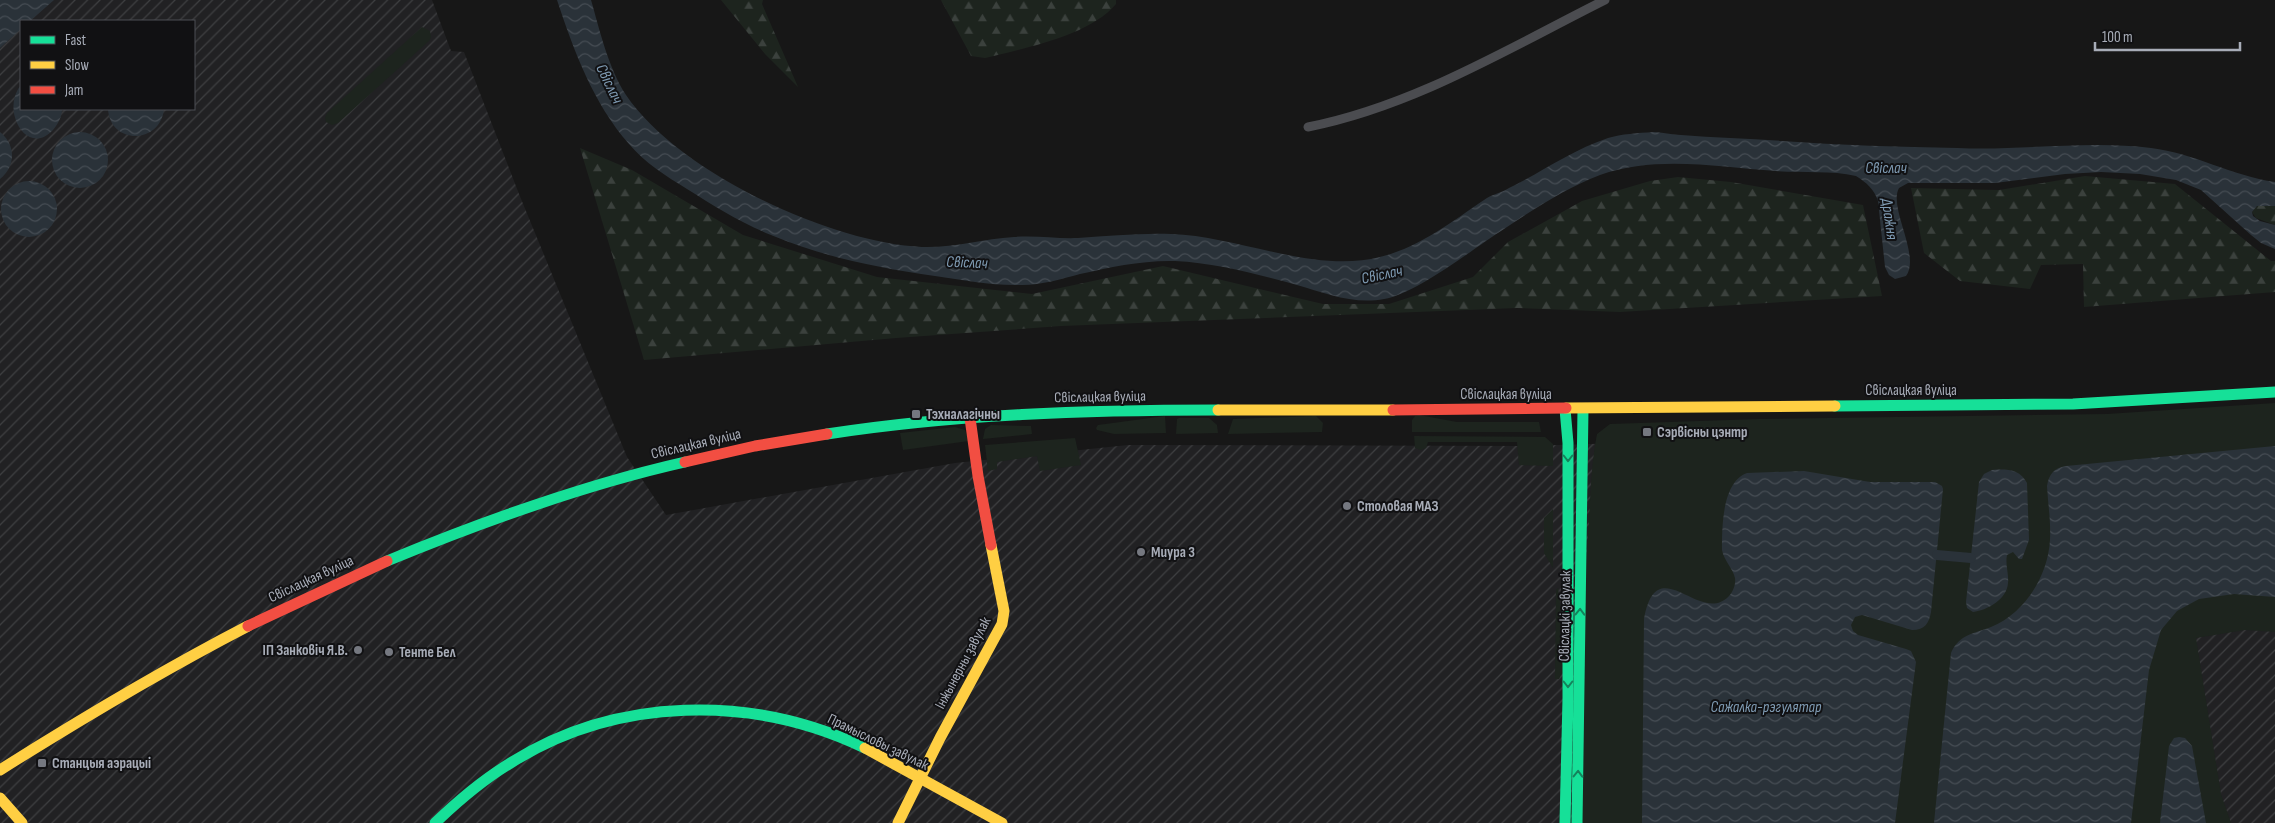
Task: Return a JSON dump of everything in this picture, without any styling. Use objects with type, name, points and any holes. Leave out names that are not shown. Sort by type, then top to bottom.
[{"type":"street","points":[[1308,127],[1378,109],[1422,91],[1605,0]]},
{"type":"street","name":"Свіслацкая вуліца","points":[[0,770],[98,708],[270,615],[368,568],[489,521],[566,495],[639,473],[725,452],[785,440],[892,425],[970,418],[1086,412],[2106,403],[2275,392]]},
{"type":"street","name":"Свіслацкі завулак","points":[[1565,409],[1568,451],[1568,699],[1565,823]]},
{"type":"street","name":"Свіслацкі завулак","points":[[1577,823],[1583,409]]},
{"type":"street","name":"Інжынерны завулак","points":[[898,823],[920,778],[998,634],[1004,611],[978,476],[970,418]]},
{"type":"street","name":"Прамысловы завулак","points":[[435,823],[475,786],[545,744],[616,720],[680,709],[742,711],[789,719],[834,734],[1002,823]]},
{"type":"street","points":[[0,798],[22,823]]},
{"type":"shaded area","points":[[0,0],[432,0],[451,51],[464,52],[519,194],[627,457],[666,515],[955,463],[1128,445],[1525,446],[2275,423],[2275,823],[0,823]]},
{"type":"green space","points":[[721,0],[763,0],[762,4],[798,87],[765,54]]},
{"type":"green space","points":[[941,0],[1116,0],[1116,4],[1090,25],[1073,33],[1037,45],[985,58],[971,56]]},
{"type":"green space","points":[[422,27],[430,31],[431,37],[429,41],[338,123],[332,125],[326,122],[327,113]]},
{"type":"green space","points":[[580,148],[632,170],[743,235],[877,277],[1032,294],[1163,266],[1323,304],[1389,304],[1473,277],[1508,242],[1582,201],[1650,181],[1678,177],[1731,182],[1863,205],[1882,296],[1620,312],[1517,308],[1061,326],[644,360]]},
{"type":"green space","points":[[2085,176],[2175,184],[2271,261],[2275,261],[2275,292],[2084,307],[2083,264],[2041,265],[2030,289],[1960,281],[1924,253],[1911,188],[1999,190]]},
{"type":"green space","points":[[2257,206],[2275,206],[2275,225],[2256,218],[2252,212]]},
{"type":"green space","points":[[2275,403],[2275,632],[2245,630],[2196,638],[2221,794],[2231,823],[1582,823],[1586,558],[1591,480],[1597,434],[1610,424],[1759,419],[2107,414]]},
{"type":"green space","points":[[1419,415],[1457,422],[1539,422],[1541,432],[1412,432],[1412,420],[1415,416]]},
{"type":"green space","points":[[1165,416],[1166,433],[1114,434],[1097,430],[1096,428],[1098,425]]},
{"type":"green space","points":[[1316,416],[1323,423],[1322,432],[1228,434],[1233,419]]},
{"type":"green space","points":[[1209,418],[1217,425],[1218,433],[1176,434],[1177,419]]},
{"type":"green space","points":[[991,425],[1031,426],[1032,434],[983,439],[985,429]]},
{"type":"green space","points":[[955,427],[965,430],[969,441],[903,450],[900,433]]},
{"type":"green space","points":[[1414,436],[1545,437],[1553,444],[1553,466],[1519,465],[1517,442],[1428,442],[1426,448],[1421,450],[1415,448]]},
{"type":"green space","points":[[1075,438],[1081,465],[1040,471],[1037,456],[997,462],[997,469],[988,471],[985,445]]},
{"type":"green space","points":[[1553,509],[1553,568],[1544,553],[1544,518]]},
{"type":"green space","points":[[1558,588],[1562,618],[1562,672],[1559,679],[1555,679],[1556,590]]},
{"type":"water","points":[[0,0],[54,0],[31,20],[20,20],[20,30],[0,48]]},
{"type":"water","points":[[557,0],[591,0],[609,61],[626,95],[650,123],[681,151],[718,176],[759,198],[802,217],[844,232],[885,242],[934,247],[1002,238],[1070,238],[1171,234],[1197,236],[1303,258],[1355,261],[1394,253],[1421,241],[1487,198],[1595,143],[1608,138],[1653,132],[1674,135],[1870,146],[1981,149],[2103,145],[2167,151],[2198,159],[2244,175],[2275,182],[2275,206],[2257,206],[2252,212],[2253,216],[2260,221],[2275,225],[2275,249],[2261,243],[2201,190],[2176,180],[2140,174],[2101,172],[2065,174],[1995,183],[1908,183],[1899,188],[1897,196],[1900,219],[1910,256],[1910,267],[1906,276],[1895,279],[1889,275],[1885,267],[1878,201],[1870,187],[1856,176],[1827,172],[1786,172],[1710,165],[1665,164],[1621,169],[1600,175],[1575,186],[1550,199],[1428,280],[1412,289],[1384,299],[1362,300],[1329,295],[1236,270],[1206,264],[1175,261],[1127,264],[1029,285],[1000,285],[968,281],[872,265],[831,256],[791,243],[738,220],[664,174],[635,151],[605,111],[586,76]]},
{"type":"water","points":[[20,87],[20,110],[62,110],[57,125],[53,130],[43,137],[34,138],[26,135],[19,127],[15,118],[13,107],[15,95]]},
{"type":"water","points":[[108,110],[164,110],[161,121],[154,129],[145,134],[135,136],[126,134],[117,129],[111,121]]},
{"type":"water","points":[[0,132],[9,143],[12,156],[9,168],[0,179]]},
{"type":"water","points":[[80,132],[91,134],[100,140],[106,149],[108,160],[106,171],[100,180],[91,186],[80,188],[69,186],[60,180],[54,171],[52,160],[54,149],[60,140],[69,134]]},
{"type":"water","points":[[29,181],[40,183],[49,189],[55,198],[57,209],[55,220],[49,229],[40,235],[29,237],[18,235],[9,229],[3,220],[1,209],[3,198],[9,189],[18,183]]},
{"type":"water","points":[[2275,446],[2275,597],[2234,594],[2199,599],[2177,611],[2161,630],[2149,670],[2131,823],[1934,823],[1951,653],[1963,638],[1991,627],[2014,613],[2024,603],[2039,580],[2045,567],[2050,540],[2047,486],[2053,472],[2058,468],[2066,466]]},
{"type":"water","points":[[1992,470],[2017,472],[2027,483],[2029,540],[2022,559],[2019,559],[2013,552],[2007,555],[2008,583],[2004,594],[1996,603],[1985,609],[1973,612],[1967,608],[1966,602],[1979,482],[1984,474]]},
{"type":"water","name":"Сажалка-рэгулятар","points":[[1804,471],[1870,482],[1935,482],[1942,486],[1943,489],[1931,612],[1928,623],[1920,629],[1912,630],[1862,615],[1855,617],[1851,625],[1853,631],[1858,635],[1911,651],[1916,662],[1895,823],[1642,823],[1644,619],[1650,599],[1659,590],[1669,589],[1705,603],[1718,603],[1729,596],[1734,588],[1735,578],[1722,550],[1722,530],[1725,506],[1733,486],[1739,478],[1747,473]]},
{"type":"water","points":[[2174,738],[2185,738],[2192,746],[2206,823],[2160,823],[2169,746]]},
{"type":"waterway","points":[[1937,555],[1971,558]]},
{"type":"traffic: fast","points":[[1835,406],[2073,404],[2275,392]]},
{"type":"traffic: fast","points":[[1565,409],[1568,443],[1568,699],[1565,823]]},
{"type":"traffic: fast","points":[[1577,823],[1583,409]]},
{"type":"traffic: fast","points":[[827,434],[924,422],[1022,414],[1218,410]]},
{"type":"traffic: fast","points":[[387,561],[534,505],[647,471],[685,462]]},
{"type":"traffic: fast","points":[[435,823],[489,777],[550,742],[594,725],[639,715],[685,710],[731,711],[777,718],[822,730],[865,748]]},
{"type":"traffic: slow","points":[[1566,408],[1835,406]]},
{"type":"traffic: slow","points":[[1218,410],[1393,410]]},
{"type":"traffic: slow","points":[[898,823],[940,738],[1002,624],[1004,611],[991,545]]},
{"type":"traffic: slow","points":[[0,770],[122,695],[248,626]]},
{"type":"traffic: slow","points":[[865,748],[1002,823]]},
{"type":"traffic: slow","points":[[0,798],[22,823]]},
{"type":"traffic: jam","points":[[1393,410],[1566,408]]},
{"type":"traffic: jam","points":[[970,418],[978,476],[991,545]]},
{"type":"traffic: jam","points":[[685,462],[755,446],[827,434]]},
{"type":"traffic: jam","points":[[248,626],[387,561]]},
{"type":"place","name":"Тэхналагічны","points":[[916,414]]},
{"type":"place","name":"Сэрвісны цэнтр","points":[[1647,432]]},
{"type":"place","name":"Столовая МАЗ","points":[[1347,506]]},
{"type":"place","name":"Миура 3","points":[[1141,552]]},
{"type":"place","name":"ІП Занковіч Я.В.","points":[[358,650]]},
{"type":"place","name":"Тенте Бел","points":[[389,652]]},
{"type":"place","name":"Станцыя аэрацыі","points":[[42,763]]},
{"type":"water label","name":"Свіслач","points":[[609,84]]},
{"type":"water label","name":"Свіслач","points":[[1886,168]]},
{"type":"water label","name":"Дражня","points":[[1889,219]]},
{"type":"water label","name":"Свіслач","points":[[967,263]]},
{"type":"water label","name":"Свіслач","points":[[1382,275]]}]
